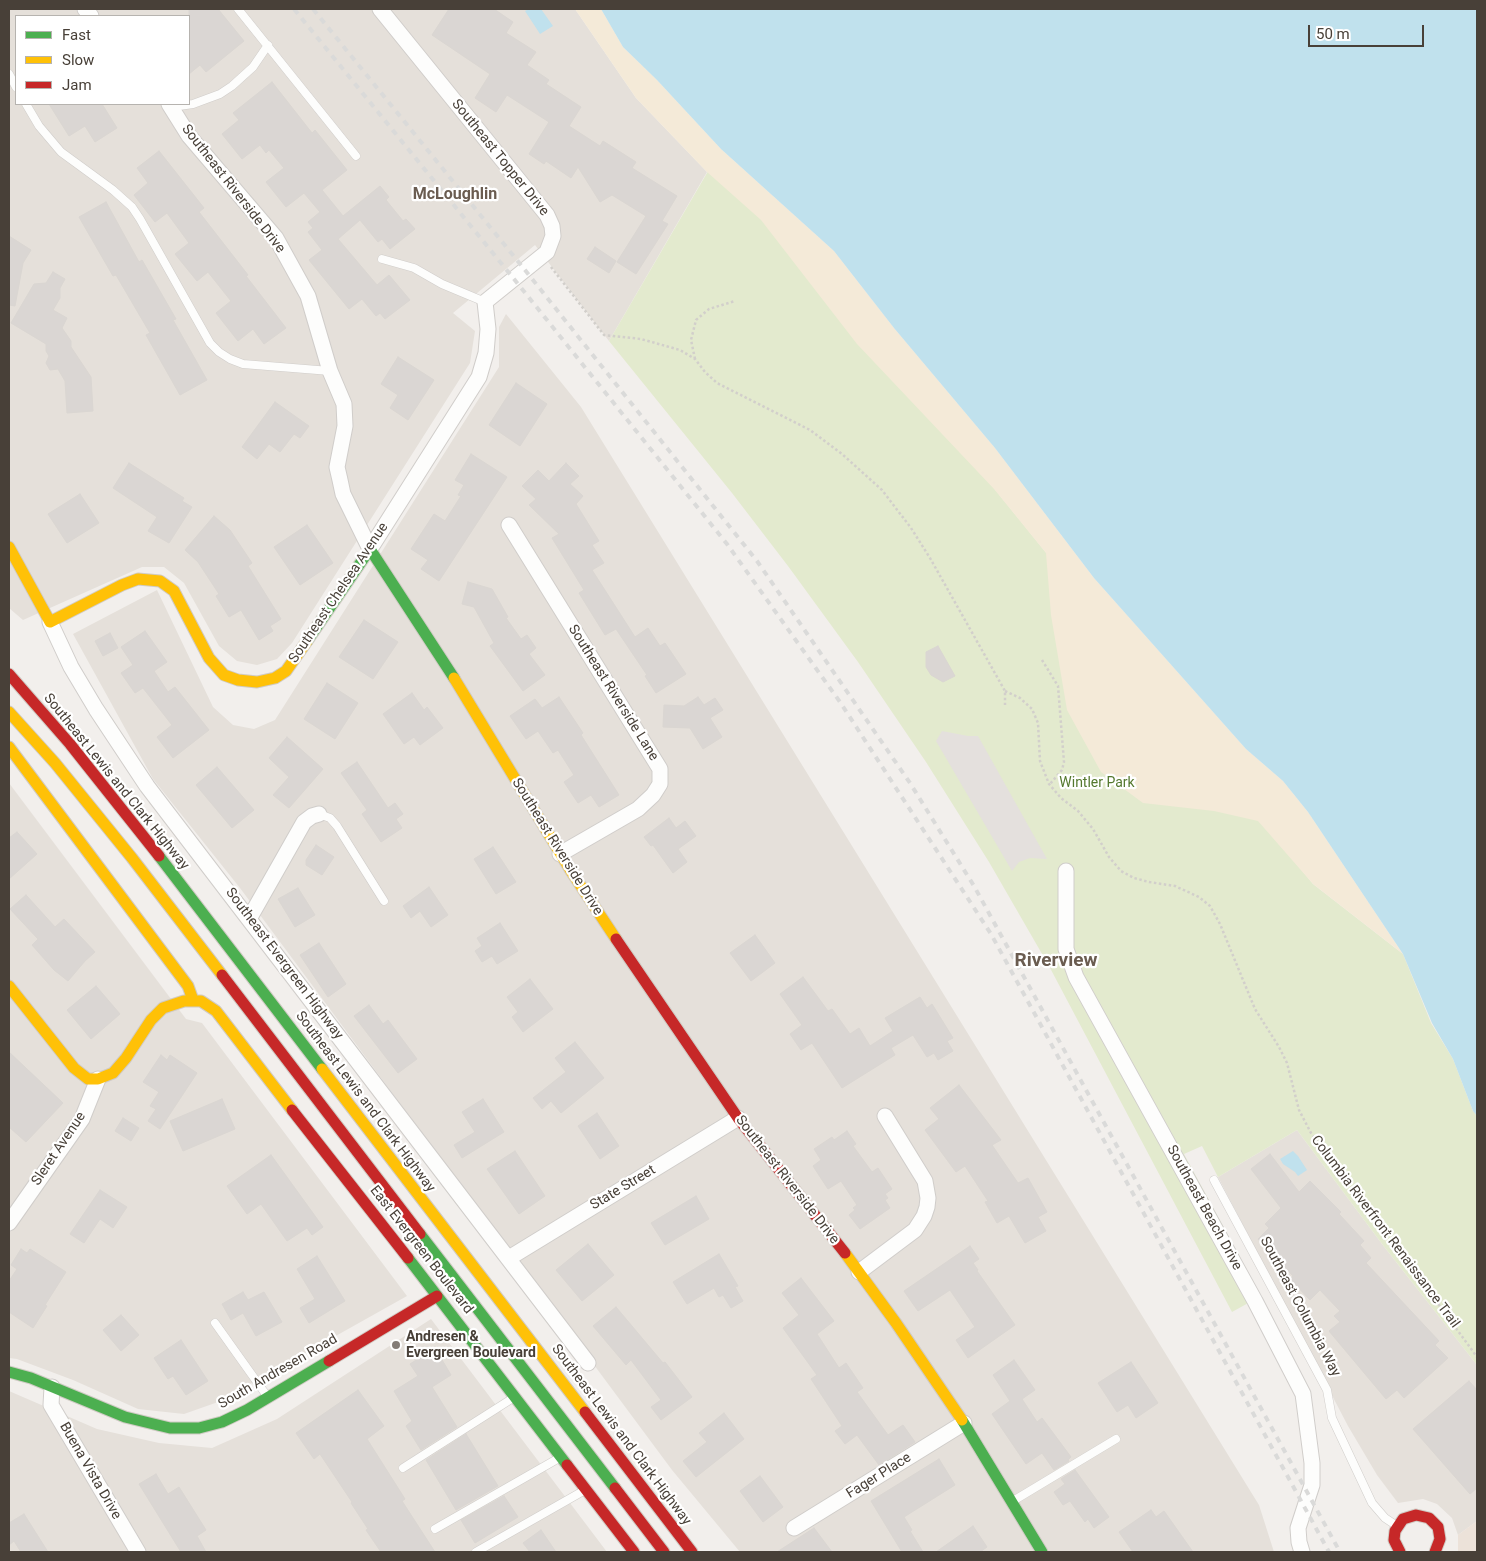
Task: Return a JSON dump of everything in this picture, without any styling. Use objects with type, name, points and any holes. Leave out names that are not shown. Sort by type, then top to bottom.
[{"type":"main road","name":"Southeast Evergreen Highway","points":[[9,547],[50,622]]},
{"type":"main road","name":"Southeast Chelsea Avenue","points":[[50,622],[122,585],[138,579],[160,581],[174,591],[209,658],[224,675],[238,680],[257,682],[276,678],[293,661],[370,549]]},
{"type":"main road","name":"Southeast Riverside Drive","points":[[370,549],[443,660],[560,854],[651,992],[738,1118],[859,1272],[964,1423],[1042,1552]]},
{"type":"main road","name":"Southeast Lewis and Clark Highway","points":[[9,674],[70,744],[142,835],[692,1552]]},
{"type":"main road","points":[[9,712],[54,763],[132,858],[664,1552]]},
{"type":"main road","points":[[9,747],[188,986],[193,1000],[176,1002],[163,1008],[151,1020],[119,1067],[113,1073],[98,1080],[88,1079],[80,1073],[9,986]]},
{"type":"main road","name":"East Evergreen Boulevard","points":[[193,1000],[208,1004],[216,1011],[634,1552]]},
{"type":"main road","name":"South Andresen Road","points":[[9,1372],[31,1378],[125,1418],[170,1428],[198,1428],[222,1422],[247,1410],[437,1296]]},
{"type":"main road","points":[[1400,1552],[1394,1540],[1397,1526],[1403,1519],[1412,1515],[1421,1515],[1436,1523],[1440,1535],[1440,1544],[1435,1552]]},
{"type":"street","name":"Southeast Topper Drive","points":[[380,9],[547,215],[552,226],[553,236],[547,252],[485,302]]},
{"type":"street","name":"Southeast Riverside Drive","points":[[171,105],[189,136],[276,238],[308,296],[330,371],[344,404],[345,426],[337,467],[343,494],[370,549]]},
{"type":"street","name":"Southeast Chelsea Avenue","points":[[370,549],[479,377],[487,345],[488,329],[485,302]]},
{"type":"street","name":"Southeast Riverside Lane","points":[[509,524],[660,769],[660,784],[653,795],[638,809],[560,854]]},
{"type":"street","name":"Southeast Evergreen Highway","points":[[50,622],[71,667],[96,709],[147,786],[588,1363]]},
{"type":"street","points":[[249,918],[304,822],[312,816],[319,814]]},
{"type":"street","name":"Southeast Beach Drive","points":[[1066,871],[1066,950],[1076,977],[1255,1301],[1303,1394],[1312,1463],[1312,1485],[1298,1528],[1302,1552]]},
{"type":"street","name":"Sleret Avenue","points":[[9,1223],[82,1118],[98,1080]]},
{"type":"street","points":[[859,1272],[914,1230],[924,1216],[927,1207],[928,1198],[925,1181],[885,1116]]},
{"type":"street","name":"State Street","points":[[509,1258],[738,1118]]},
{"type":"street","name":"Buena Vista Drive","points":[[52,1387],[51,1405],[138,1552]]},
{"type":"street","name":"Fager Place","points":[[794,1528],[964,1423]]},
{"type":"lane","points":[[238,9],[356,156]]},
{"type":"lane","points":[[190,104],[220,94],[232,86],[253,67],[268,45]]},
{"type":"lane","points":[[9,74],[15,85]]},
{"type":"lane","points":[[27,105],[39,126],[61,152],[132,207],[210,343],[219,352],[242,364],[330,371]]},
{"type":"lane","points":[[382,259],[414,268],[442,284],[485,302]]},
{"type":"lane","points":[[319,814],[330,818],[337,826],[384,901]]},
{"type":"lane","name":"Southeast Columbia Way","points":[[1214,1180],[1327,1390],[1332,1418],[1372,1502],[1385,1518],[1397,1526]]},
{"type":"lane","points":[[215,1323],[268,1398]]},
{"type":"lane","points":[[403,1468],[515,1397]]},
{"type":"lane","points":[[1012,1502],[1116,1439]]},
{"type":"lane","points":[[435,1529],[561,1457]]},
{"type":"lane","points":[[476,1552],[586,1490]]},
{"type":"path","points":[[531,265],[549,264],[604,335],[655,341],[680,350],[695,359],[717,384],[810,430],[842,454],[882,490],[911,528],[930,558],[1005,691],[1005,705]]},
{"type":"path","points":[[695,359],[691,340],[696,320],[709,309],[735,302]]},
{"type":"path","points":[[1042,660],[1058,686],[1064,762],[1062,770],[1049,784]]},
{"type":"path","name":"Columbia Riverfront Renaissance Trail","points":[[1005,691],[1020,698],[1032,708],[1038,722],[1040,761],[1049,784],[1061,798],[1078,811],[1093,829],[1109,857],[1121,871],[1134,878],[1175,886],[1199,897],[1210,906],[1220,924],[1255,1009],[1279,1046],[1287,1063],[1299,1110],[1311,1133],[1392,1246],[1418,1276],[1477,1356]]},
{"type":"shaded area","points":[[9,9],[575,9],[636,98],[707,172],[609,341],[535,245],[453,313],[475,331],[470,363],[292,643],[277,659],[257,665],[237,661],[219,646],[184,583],[164,567],[142,567],[23,620],[9,608]]},
{"type":"shaded area","points":[[506,314],[581,407],[1259,1505],[1274,1552],[740,1552],[672,1470],[240,888],[153,779],[73,634],[157,590],[213,707],[233,725],[254,729],[275,720],[499,367],[499,327]]},
{"type":"shaded area","points":[[942,731],[978,736],[1047,859],[1030,858],[1019,862],[1012,871],[936,741]]},
{"type":"shaded area","points":[[9,783],[186,1019],[202,1023],[407,1296],[218,1402],[184,1414],[138,1409],[73,1380],[17,1359],[9,1358]]},
{"type":"shaded area","points":[[1297,1130],[1382,1244],[1477,1365],[1477,1521],[1458,1535],[1452,1518],[1437,1504],[1423,1499],[1398,1503],[1377,1475],[1348,1426],[1218,1177]]},
{"type":"shaded area","points":[[431,1319],[607,1552],[9,1552],[9,1391],[97,1429],[159,1443],[212,1448],[277,1419]]},
{"type":"shaded area","points":[[1477,1521],[1477,1552],[1458,1552],[1458,1535]]},
{"type":"green space","name":"Wintler Park","points":[[721,149],[1313,884],[1403,954],[1431,1023],[1453,1059],[1473,1111],[1477,1116],[1477,1365],[1382,1244],[1297,1130],[1218,1177],[1202,1146],[1184,1154],[1261,1296],[1232,1312],[1049,966],[989,862],[926,762],[858,662],[788,566],[732,493],[609,341]]},
{"type":"sand","points":[[575,9],[601,9],[623,47],[657,80],[721,149],[834,251],[894,328],[995,448],[1094,578],[1246,749],[1283,781],[1308,812],[1403,954],[1313,884],[1258,821],[1214,811],[1143,803],[1101,772],[1067,710],[1051,615],[1046,553],[994,489],[857,344],[761,220],[707,172],[636,98]]},
{"type":"water","points":[[541,9],[553,26],[540,34],[525,11]]},
{"type":"water","points":[[601,9],[1477,9],[1477,1116],[1473,1111],[1453,1059],[1432,1023],[1403,954],[1308,812],[1283,781],[1246,749],[1094,578],[995,448],[894,328],[834,251],[721,149],[657,80],[623,47]]},
{"type":"water","points":[[1293,1151],[1307,1170],[1298,1176],[1283,1164],[1280,1159]]},
{"type":"building","points":[[189,9],[218,9],[244,41],[206,72],[200,65],[190,73]]},
{"type":"building","points":[[449,9],[494,9],[513,22],[506,33],[536,52],[527,65],[549,80],[546,84],[581,107],[569,126],[600,146],[603,141],[636,162],[632,168],[677,196],[662,221],[668,224],[636,274],[617,262],[646,216],[612,195],[600,202],[578,167],[571,178],[546,161],[544,164],[529,154],[549,122],[507,95],[496,112],[475,98],[490,74],[432,35]]},
{"type":"building","points":[[272,82],[312,133],[315,130],[347,170],[322,190],[343,216],[380,186],[389,197],[386,200],[403,221],[406,219],[415,229],[390,249],[382,239],[378,242],[360,220],[338,239],[377,285],[389,275],[410,300],[385,319],[380,313],[376,316],[362,299],[349,309],[309,260],[322,250],[308,232],[313,228],[308,222],[320,212],[304,193],[286,207],[266,182],[284,168],[269,150],[266,153],[260,145],[242,159],[222,134],[239,120],[233,113]]},
{"type":"building","points":[[50,105],[103,105],[117,128],[95,142],[85,126],[69,136]]},
{"type":"building","points":[[159,151],[204,208],[199,212],[286,328],[264,344],[253,329],[238,341],[216,313],[231,301],[208,272],[197,281],[175,254],[189,243],[167,213],[155,222],[134,195],[148,183],[137,168]]},
{"type":"building","points":[[106,202],[139,262],[142,260],[176,319],[173,320],[207,380],[180,395],[146,335],[150,333],[116,275],[113,276],[79,217]]},
{"type":"building","points":[[9,236],[31,250],[23,263],[15,306],[9,305]]},
{"type":"building","points":[[595,247],[616,261],[609,273],[587,259]]},
{"type":"building","points":[[53,272],[65,279],[60,288],[60,298],[53,310],[67,318],[62,328],[71,341],[71,347],[91,377],[93,411],[67,413],[65,381],[58,369],[50,370],[46,363],[49,356],[46,351],[46,344],[11,323],[34,284],[46,283]]},
{"type":"building","points":[[398,357],[434,380],[408,420],[390,408],[398,395],[381,384]]},
{"type":"building","points":[[516,383],[547,404],[520,446],[489,425]]},
{"type":"building","points":[[275,402],[309,426],[300,438],[294,434],[280,452],[269,444],[257,459],[242,447]]},
{"type":"building","points":[[471,454],[507,477],[439,581],[421,569],[428,560],[411,549],[434,514],[445,521],[461,496],[458,495],[464,485],[455,480]]},
{"type":"building","points":[[129,463],[184,498],[182,501],[192,507],[169,543],[148,531],[157,517],[113,488]]},
{"type":"building","points":[[566,463],[579,476],[570,484],[583,496],[576,504],[599,541],[592,545],[604,563],[592,570],[635,637],[648,628],[660,646],[665,643],[686,674],[656,693],[645,676],[647,675],[616,629],[605,635],[579,593],[584,590],[552,538],[559,534],[529,505],[536,499],[522,486],[538,470],[549,481]]},
{"type":"building","points":[[80,494],[99,523],[67,543],[48,514]]},
{"type":"building","points":[[214,516],[230,530],[252,563],[248,566],[281,619],[270,626],[273,631],[259,640],[241,610],[229,617],[216,596],[219,594],[198,562],[185,550]]},
{"type":"building","points":[[307,525],[333,563],[300,585],[274,547]]},
{"type":"building","points":[[468,582],[492,589],[508,617],[506,618],[521,639],[527,635],[536,648],[529,654],[545,675],[523,691],[490,646],[494,643],[474,607],[462,604]]},
{"type":"building","points":[[364,620],[398,642],[373,679],[339,657]]},
{"type":"building","points":[[145,631],[167,662],[154,671],[168,692],[175,687],[209,730],[173,758],[157,737],[172,725],[143,688],[135,693],[121,673],[133,665],[121,647]]},
{"type":"building","points":[[110,633],[118,648],[103,656],[95,641]]},
{"type":"building","points":[[938,646],[955,676],[943,682],[931,675],[926,667],[926,652]]},
{"type":"building","points":[[327,683],[358,703],[335,739],[304,719]]},
{"type":"building","points":[[412,693],[424,710],[427,707],[443,728],[420,745],[414,737],[404,744],[383,714]]},
{"type":"building","points":[[559,697],[583,733],[581,735],[619,795],[599,807],[591,795],[578,803],[564,782],[574,775],[558,750],[553,753],[538,731],[526,739],[510,716],[535,699],[542,708]]},
{"type":"building","points":[[698,697],[704,705],[715,698],[723,710],[710,718],[722,737],[703,749],[690,728],[663,727],[664,705],[684,706]]},
{"type":"building","points":[[287,737],[323,769],[289,808],[273,795],[289,777],[269,758]]},
{"type":"building","points":[[357,762],[388,808],[395,803],[403,814],[396,819],[402,828],[381,842],[362,814],[367,810],[341,773]]},
{"type":"building","points":[[217,767],[254,810],[232,828],[196,785]]},
{"type":"building","points":[[669,818],[676,828],[685,821],[696,836],[678,849],[687,862],[673,873],[653,845],[651,846],[644,837]]},
{"type":"building","points":[[17,832],[37,854],[9,879],[9,838]]},
{"type":"building","points":[[316,845],[334,857],[322,875],[306,865],[306,860]]},
{"type":"building","points":[[493,847],[516,882],[496,894],[474,859]]},
{"type":"building","points":[[429,887],[448,915],[431,927],[420,911],[411,918],[403,906]]},
{"type":"building","points":[[298,888],[315,915],[295,927],[278,899]]},
{"type":"building","points":[[26,895],[55,927],[64,919],[95,952],[68,981],[54,970],[32,945],[38,939],[10,909]]},
{"type":"building","points":[[500,923],[518,951],[497,964],[492,956],[482,962],[475,951],[482,946],[477,938]]},
{"type":"building","points":[[755,935],[775,963],[751,981],[730,953]]},
{"type":"building","points":[[319,943],[346,984],[328,997],[300,955]]},
{"type":"building","points":[[803,977],[828,1011],[832,1009],[850,1034],[859,1028],[870,1046],[893,1031],[885,1018],[920,997],[927,1008],[932,1004],[953,1038],[947,1041],[953,1051],[938,1060],[934,1053],[927,1057],[913,1035],[891,1048],[895,1055],[842,1088],[812,1043],[801,1050],[790,1034],[802,1025],[780,994]]},
{"type":"building","points":[[530,979],[553,1009],[523,1032],[512,1017],[518,1012],[507,997]]},
{"type":"building","points":[[96,986],[120,1014],[91,1039],[67,1010]]},
{"type":"building","points":[[369,1005],[383,1024],[388,1020],[417,1059],[398,1073],[354,1016]]},
{"type":"building","points":[[575,1042],[604,1078],[561,1113],[551,1101],[542,1109],[533,1098],[566,1072],[555,1058]]},
{"type":"building","points":[[9,1052],[63,1103],[26,1142],[9,1127]]},
{"type":"building","points":[[161,1055],[167,1060],[170,1055],[197,1073],[160,1129],[148,1121],[156,1109],[150,1106],[159,1092],[143,1082]]},
{"type":"building","points":[[959,1085],[1001,1140],[992,1145],[1018,1183],[1028,1178],[1047,1212],[1038,1217],[1046,1231],[1025,1243],[1009,1216],[997,1223],[985,1202],[988,1201],[965,1166],[956,1172],[925,1130],[939,1119],[930,1108]]},
{"type":"building","points":[[222,1099],[235,1129],[183,1151],[170,1121]]},
{"type":"building","points":[[483,1099],[504,1132],[462,1158],[454,1145],[475,1132],[462,1112]]},
{"type":"building","points":[[597,1113],[619,1146],[600,1159],[578,1126]]},
{"type":"building","points":[[123,1118],[139,1128],[131,1141],[115,1131]]},
{"type":"building","points":[[847,1131],[856,1144],[853,1146],[872,1172],[878,1168],[892,1189],[885,1194],[888,1198],[885,1200],[890,1208],[860,1229],[849,1215],[855,1210],[853,1208],[857,1205],[841,1181],[828,1189],[813,1166],[821,1160],[814,1149],[832,1137],[834,1140]]},
{"type":"building","points":[[515,1151],[545,1196],[519,1214],[487,1169]]},
{"type":"building","points":[[1270,1154],[1299,1192],[1310,1181],[1341,1212],[1339,1214],[1364,1241],[1360,1245],[1371,1258],[1366,1263],[1439,1341],[1435,1345],[1448,1358],[1404,1398],[1397,1390],[1386,1399],[1329,1331],[1340,1322],[1334,1316],[1340,1311],[1320,1290],[1310,1300],[1290,1279],[1293,1276],[1258,1239],[1269,1228],[1265,1224],[1281,1208],[1251,1169]]},
{"type":"building","points":[[271,1155],[323,1227],[312,1235],[307,1228],[287,1241],[261,1204],[247,1214],[227,1186]]},
{"type":"building","points":[[100,1190],[127,1207],[113,1228],[100,1219],[84,1243],[70,1234]]},
{"type":"building","points":[[696,1196],[709,1219],[665,1245],[651,1223]]},
{"type":"building","points":[[588,1244],[614,1275],[582,1301],[556,1270]]},
{"type":"building","points":[[970,1246],[979,1259],[973,1263],[977,1271],[1015,1325],[968,1358],[956,1340],[975,1327],[950,1290],[918,1311],[904,1291]]},
{"type":"building","points":[[21,1249],[27,1253],[30,1249],[66,1272],[33,1328],[9,1312],[9,1281],[17,1269],[11,1265]]},
{"type":"building","points":[[719,1254],[738,1286],[735,1287],[743,1301],[731,1308],[723,1295],[719,1297],[714,1288],[687,1304],[673,1282]]},
{"type":"building","points":[[317,1256],[345,1301],[309,1323],[300,1308],[315,1299],[297,1269]]},
{"type":"building","points":[[801,1278],[834,1321],[817,1334],[839,1368],[846,1363],[863,1388],[857,1392],[888,1435],[903,1425],[915,1442],[879,1465],[857,1435],[845,1444],[835,1431],[842,1426],[811,1379],[817,1375],[783,1328],[799,1315],[782,1293]]},
{"type":"building","points":[[243,1292],[248,1300],[264,1292],[282,1322],[256,1336],[243,1313],[231,1320],[222,1304]]},
{"type":"building","points":[[616,1307],[663,1363],[665,1362],[692,1397],[661,1420],[651,1407],[661,1400],[631,1360],[626,1365],[593,1326]]},
{"type":"building","points":[[121,1315],[139,1335],[121,1351],[103,1330]]},
{"type":"building","points":[[181,1340],[208,1381],[186,1395],[173,1376],[168,1379],[154,1358]]},
{"type":"building","points":[[435,1348],[451,1375],[432,1387],[457,1427],[421,1450],[406,1426],[412,1421],[394,1391],[418,1376],[410,1364]]},
{"type":"building","points":[[1014,1360],[1035,1390],[1022,1399],[1037,1422],[1042,1418],[1071,1457],[1069,1461],[1054,1470],[1042,1453],[1026,1464],[992,1414],[1010,1401],[993,1375]]},
{"type":"building","points":[[1131,1362],[1158,1403],[1136,1418],[1128,1405],[1117,1412],[1098,1383]]},
{"type":"building","points":[[1469,1381],[1477,1390],[1477,1488],[1470,1494],[1413,1429]]},
{"type":"building","points":[[358,1390],[384,1426],[367,1439],[405,1499],[402,1501],[435,1552],[381,1552],[366,1530],[368,1529],[352,1502],[320,1454],[314,1459],[296,1433]]},
{"type":"building","points":[[724,1413],[744,1439],[696,1477],[683,1461],[707,1442],[699,1433]]},
{"type":"building","points":[[466,1434],[498,1486],[456,1510],[426,1460]]},
{"type":"building","points":[[939,1459],[955,1485],[904,1517],[923,1552],[902,1552],[871,1501]]},
{"type":"building","points":[[1075,1470],[1109,1517],[1094,1528],[1088,1519],[1085,1522],[1070,1501],[1063,1505],[1054,1492],[1065,1484],[1061,1479]]},
{"type":"building","points":[[156,1474],[168,1494],[179,1487],[206,1530],[197,1536],[206,1552],[181,1552],[139,1484]]},
{"type":"building","points":[[760,1476],[783,1507],[763,1522],[740,1491]]},
{"type":"building","points":[[504,1496],[518,1517],[475,1543],[461,1520]]},
{"type":"building","points":[[1151,1510],[1156,1517],[1164,1511],[1193,1552],[1133,1552],[1119,1532]]},
{"type":"building","points":[[24,1514],[48,1552],[21,1552],[14,1541],[9,1545],[9,1523]]},
{"type":"building","points":[[973,1526],[987,1547],[980,1552],[936,1552]]},
{"type":"building","points":[[814,1528],[832,1552],[777,1552]]},
{"type":"building","points":[[541,1530],[556,1552],[530,1552],[523,1543]]},
{"type":"railway","points":[[294,9],[727,544],[840,702],[991,934],[1329,1552]]},
{"type":"railway","points":[[313,9],[525,270],[757,561],[910,783],[974,886],[1340,1552]]},
{"type":"traffic: fast","points":[[307,641],[370,549],[454,678]]},
{"type":"traffic: fast","points":[[159,856],[322,1069]]},
{"type":"traffic: fast","points":[[420,1234],[615,1488]]},
{"type":"traffic: fast","points":[[408,1258],[567,1465]]},
{"type":"traffic: fast","points":[[9,1372],[31,1378],[125,1417],[170,1428],[199,1428],[222,1422],[247,1410],[329,1361]]},
{"type":"traffic: fast","points":[[962,1420],[1042,1552]]},
{"type":"traffic: slow","points":[[9,547],[50,622],[122,585],[138,579],[160,581],[174,591],[209,658],[224,675],[238,680],[257,682],[275,678],[286,671],[307,641]]},
{"type":"traffic: slow","points":[[454,678],[571,871],[616,939]]},
{"type":"traffic: slow","points":[[9,712],[55,763],[132,858],[222,975]]},
{"type":"traffic: slow","points":[[9,747],[188,986],[193,1000]]},
{"type":"traffic: slow","points":[[9,986],[74,1068],[88,1079],[98,1079],[113,1073],[126,1058],[151,1020],[163,1008],[184,1001],[201,1001],[216,1011],[292,1110]]},
{"type":"traffic: slow","points":[[322,1069],[585,1412]]},
{"type":"traffic: slow","points":[[845,1253],[896,1323],[962,1420]]},
{"type":"traffic: jam","points":[[9,674],[70,744],[159,856]]},
{"type":"traffic: jam","points":[[616,939],[738,1118],[845,1253]]},
{"type":"traffic: jam","points":[[222,975],[420,1234]]},
{"type":"traffic: jam","points":[[292,1110],[408,1258]]},
{"type":"traffic: jam","points":[[329,1361],[437,1296]]},
{"type":"traffic: jam","points":[[585,1412],[692,1552]]},
{"type":"traffic: jam","points":[[567,1465],[634,1552]]},
{"type":"traffic: jam","points":[[615,1488],[664,1552]]},
{"type":"traffic: jam","points":[[1400,1552],[1394,1540],[1395,1531],[1403,1519],[1416,1515],[1429,1518],[1438,1527],[1440,1539],[1435,1552]]},
{"type":"place","name":"Andresen & Evergreen Boulevard","points":[[396,1345]]},
{"type":"district","name":"McLoughlin","points":[[455,195]]},
{"type":"district","name":"Riverview","points":[[1056,961]]}]
